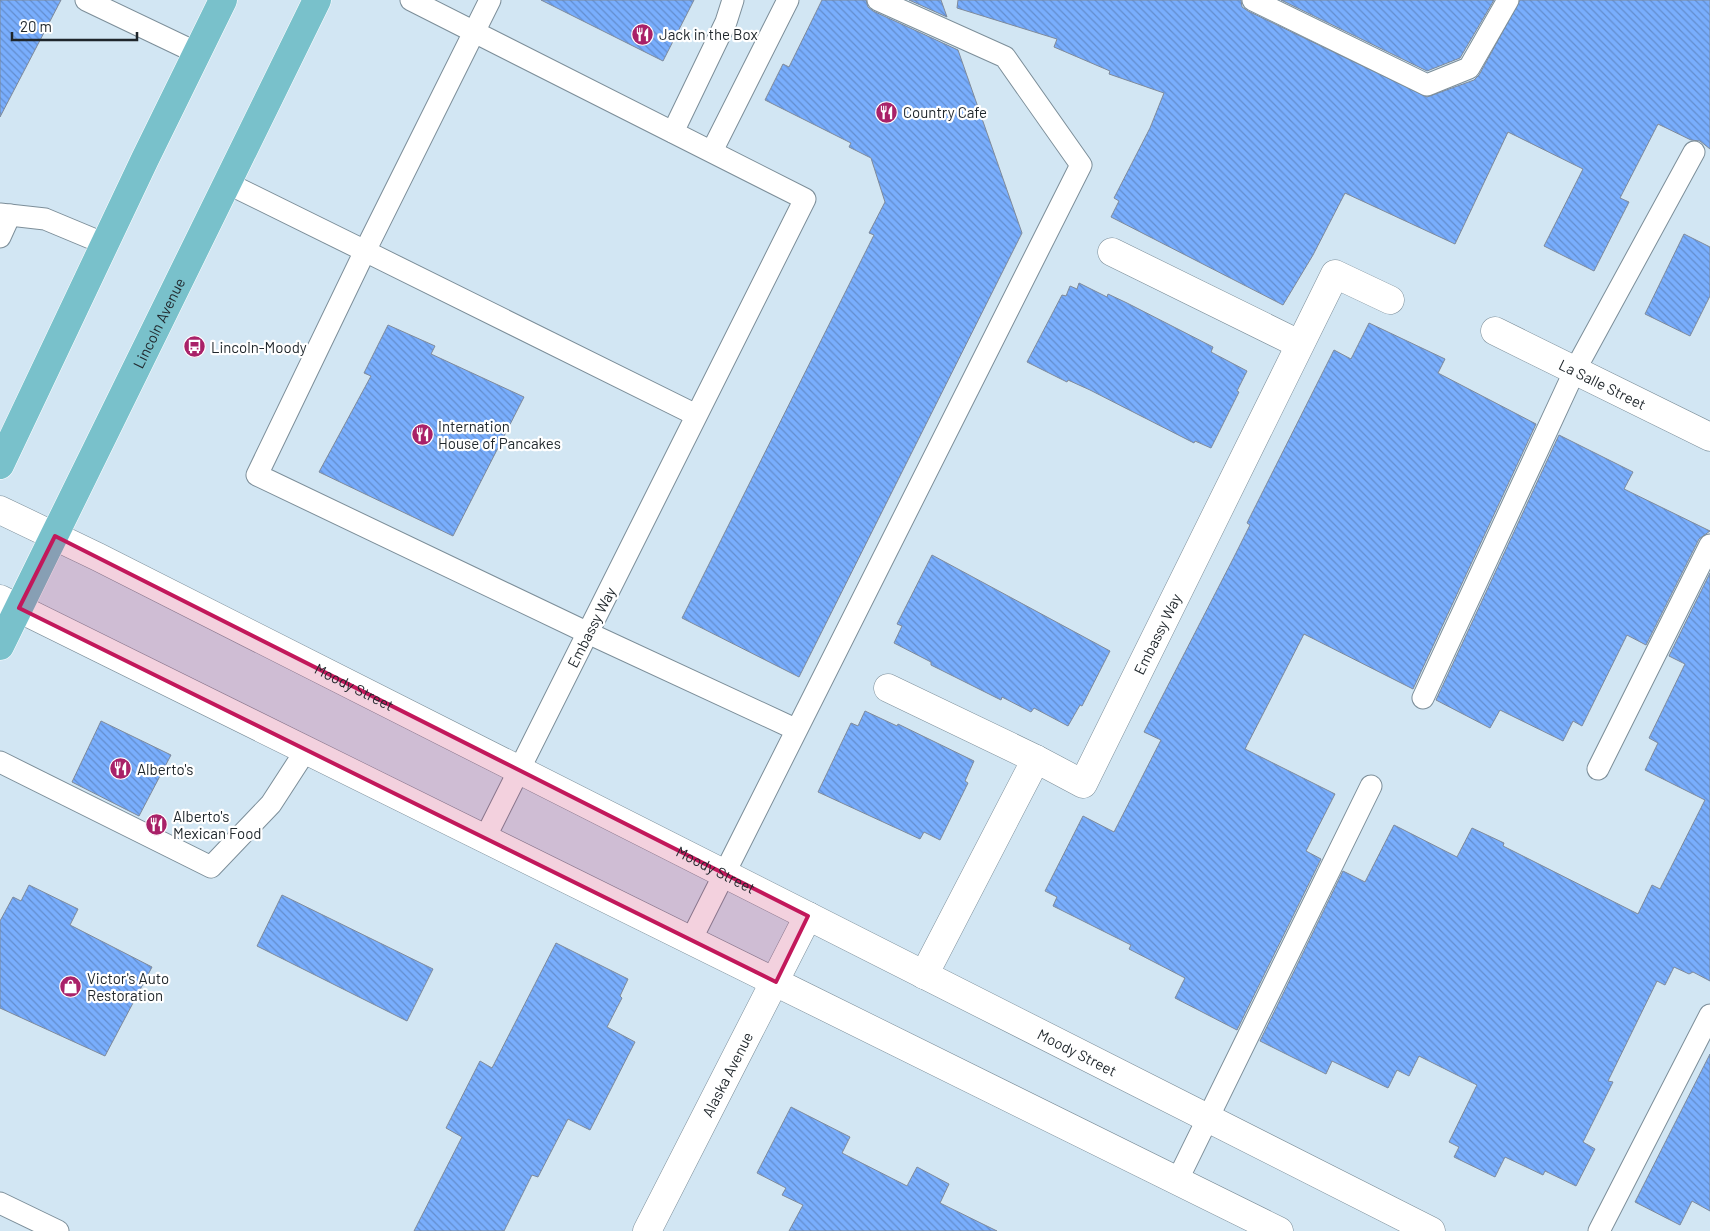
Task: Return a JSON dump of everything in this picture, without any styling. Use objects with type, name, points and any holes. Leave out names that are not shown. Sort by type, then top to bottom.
[{"type":"main road","points":[[0,465],[223,0]]},
{"type":"main road","name":"Lincoln Avenue","points":[[0,646],[9,603],[55,536],[317,0]]},
{"type":"main road","points":[[1112,252],[1299,344]]},
{"type":"main road","name":"Embassy Way","points":[[1036,759],[1083,784],[1335,274],[1390,300]]},
{"type":"main road","name":"La Salle Street","points":[[1494,331],[1710,437]]},
{"type":"main road","name":"Moody Street","points":[[0,510],[55,536],[1431,1231]]},
{"type":"main road","points":[[9,603],[1279,1231]]},
{"type":"main road","points":[[888,688],[1036,759],[924,975]]},
{"type":"main road","name":"Alaska Avenue","points":[[647,1231],[776,982],[808,916]]},
{"type":"lane","points":[[86,0],[197,53]]},
{"type":"lane","points":[[411,0],[712,152],[788,0]]},
{"type":"lane","points":[[490,0],[365,251],[257,475],[795,730]]},
{"type":"lane","points":[[674,132],[726,22],[733,0]]},
{"type":"lane","points":[[691,940],[795,730],[1082,165],[1005,57],[878,0]]},
{"type":"lane","points":[[1253,0],[1427,86],[1469,68],[1508,0]]},
{"type":"lane","name":"Embassy Way","points":[[485,838],[805,199],[712,152]]},
{"type":"lane","points":[[1423,698],[1575,370],[1694,152]]},
{"type":"lane","points":[[227,183],[696,415]]},
{"type":"lane","points":[[0,236],[5,214],[45,219],[105,244]]},
{"type":"lane","points":[[1598,769],[1710,546]]},
{"type":"lane","points":[[0,762],[211,867],[271,804],[306,750]]},
{"type":"lane","points":[[1178,1181],[1371,786]]},
{"type":"lane","points":[[1599,1231],[1710,1015]]},
{"type":"lane","points":[[0,1203],[58,1231]]},
{"type":"highlighted area","points":[[55,536],[808,916],[776,982],[19,608]]},
{"type":"building","points":[[0,0],[61,0],[0,117]]},
{"type":"building","name":"Jack in the Box","points":[[541,0],[694,0],[663,61]]},
{"type":"building","points":[[822,0],[866,0],[868,7],[873,11],[958,50],[1022,233],[799,677],[682,618],[874,235],[869,233],[885,202],[871,158],[849,147],[851,143],[765,100],[783,64],[789,67]]},
{"type":"building","points":[[909,0],[941,0],[947,17]]},
{"type":"building","points":[[958,0],[1241,0],[1242,7],[1248,11],[1427,97],[1474,80],[1479,75],[1520,0],[1710,0],[1710,149],[1700,141],[1691,140],[1658,124],[1620,198],[1629,202],[1594,271],[1544,246],[1583,169],[1508,132],[1455,244],[1345,193],[1313,255],[1283,305],[1111,217],[1119,201],[1114,198],[1150,128],[1164,93],[1109,74],[1110,71],[1054,47],[1057,39],[957,8]]},
{"type":"building","points":[[1281,0],[1494,0],[1460,58],[1427,71]]},
{"type":"building","points":[[1684,234],[1710,247],[1710,296],[1690,336],[1645,314]]},
{"type":"building","points":[[1079,283],[1107,297],[1108,294],[1127,303],[1213,347],[1211,352],[1247,371],[1237,391],[1239,392],[1211,448],[1195,441],[1194,443],[1090,390],[1068,380],[1067,382],[1027,362],[1062,295],[1066,296],[1070,286],[1077,289]]},
{"type":"building","points":[[1369,323],[1445,359],[1438,373],[1536,424],[1413,689],[1304,634],[1245,749],[1335,794],[1306,851],[1321,859],[1237,1030],[1175,998],[1185,978],[1129,949],[1131,945],[1053,906],[1057,897],[1045,891],[1083,816],[1114,832],[1161,740],[1144,732],[1250,525],[1247,523],[1334,350],[1351,359]]},
{"type":"building","name":"Internation House of Pancakes","points":[[388,325],[435,346],[431,354],[524,397],[453,536],[319,472],[371,376],[364,373]]},
{"type":"building","points":[[1559,435],[1633,472],[1624,489],[1710,531],[1699,539],[1646,645],[1627,635],[1582,726],[1573,721],[1563,741],[1500,710],[1490,728],[1436,700]]},
{"type":"building","points":[[932,555],[1110,651],[1082,706],[1080,705],[1068,726],[1034,708],[1031,712],[1002,697],[1001,700],[931,665],[931,662],[894,643],[902,626],[897,624]]},
{"type":"building","points":[[1710,573],[1710,981],[1693,972],[1689,974],[1674,967],[1665,985],[1657,981],[1608,1081],[1613,1082],[1583,1142],[1595,1149],[1576,1186],[1545,1171],[1543,1175],[1505,1157],[1495,1177],[1454,1157],[1459,1147],[1449,1142],[1477,1085],[1419,1056],[1409,1076],[1397,1070],[1388,1088],[1332,1061],[1326,1074],[1260,1041],[1343,871],[1365,882],[1394,825],[1457,857],[1472,828],[1504,843],[1503,846],[1638,914],[1652,885],[1660,889],[1705,800],[1645,770],[1658,743],[1649,738],[1685,664],[1669,656]]},
{"type":"building","points":[[865,711],[897,726],[898,724],[974,761],[965,781],[968,783],[940,840],[924,832],[920,839],[818,792],[851,723],[858,726]]},
{"type":"building","name":"Alberto's","points":[[101,721],[171,755],[139,816],[72,782]]},
{"type":"building","name":"Victor's Auto Restoration","points":[[29,885],[78,909],[70,925],[152,967],[105,1056],[0,1008],[0,921],[13,897],[21,901]]},
{"type":"building","points":[[282,895],[433,969],[407,1021],[257,946]]},
{"type":"building","points":[[556,943],[628,979],[620,996],[622,998],[607,1027],[635,1042],[590,1130],[568,1119],[538,1177],[532,1175],[504,1231],[414,1231],[462,1137],[446,1128],[480,1061],[492,1068]]},
{"type":"building","points":[[1710,1054],[1710,1211],[1692,1201],[1680,1225],[1635,1202]]},
{"type":"building","points":[[791,1107],[850,1137],[842,1153],[907,1186],[917,1167],[949,1184],[940,1203],[997,1231],[789,1231],[803,1205],[782,1195],[786,1188],[757,1173]]},
{"type":"place","name":"Jack in the Box","points":[[643,34]]},
{"type":"place","name":"Country Cafe","points":[[887,112]]},
{"type":"place","name":"Lincoln-Moody","points":[[195,347]]},
{"type":"place","name":"Internation House of Pancakes","points":[[422,435]]},
{"type":"place","name":"Alberto's","points":[[121,769]]},
{"type":"place","name":"Alberto's Mexican Food","points":[[157,825]]},
{"type":"place","name":"Victor's Auto Restoration","points":[[71,987]]}]
